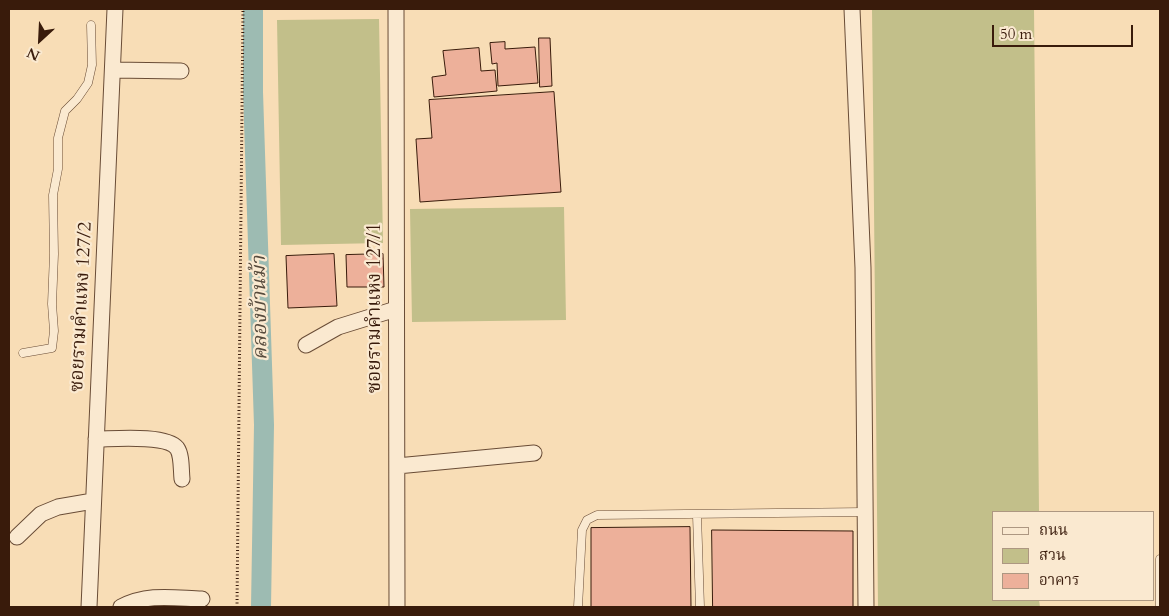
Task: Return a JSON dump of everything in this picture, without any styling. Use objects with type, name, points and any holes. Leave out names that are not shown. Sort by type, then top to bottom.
[{"type":"street","name":"ซอยรามคำแหง 127/2","points":[[89,607],[92,500],[115,9]]},
{"type":"street","name":"ซอยรามคำแหง 127/1","points":[[396,9],[397,607]]},
{"type":"street","points":[[852,9],[863,268],[866,607]]},
{"type":"street","points":[[113,70],[181,70]]},
{"type":"street","points":[[306,345],[338,327],[396,309]]},
{"type":"street","points":[[96,439],[155,439],[170,443],[177,448],[182,479]]},
{"type":"street","points":[[396,466],[534,453]]},
{"type":"street","points":[[17,537],[40,514],[58,507],[92,500]]},
{"type":"street","points":[[121,607],[130,602],[147,598],[202,599]]},
{"type":"lane","points":[[23,353],[52,348],[54,331],[52,304],[54,254],[53,195],[58,169],[58,138],[65,111],[77,99],[88,83],[92,65],[91,25]]},
{"type":"lane","points":[[578,607],[582,530],[587,520],[597,515],[865,512]]},
{"type":"lane","points":[[697,515],[700,607]]},
{"type":"lane","points":[[1160,559],[1160,607]]},
{"type":"path","points":[[237,607],[243,9]]},
{"type":"green space","points":[[872,9],[1034,9],[1039,511],[992,511],[992,601],[1039,601],[1040,607],[878,607]]},
{"type":"green space","points":[[379,19],[383,243],[281,245],[277,20]]},
{"type":"green space","points":[[564,207],[566,320],[412,322],[410,209]]},
{"type":"building","points":[[539,38],[550,38],[552,86],[540,87]]},
{"type":"building","points":[[505,42],[505,49],[535,47],[538,83],[498,86],[497,63],[492,64],[490,43]]},
{"type":"building","points":[[479,48],[481,71],[495,70],[497,91],[434,97],[432,77],[446,75],[443,51]]},
{"type":"building","points":[[554,92],[561,192],[420,202],[416,139],[432,138],[429,100]]},
{"type":"building","points":[[334,254],[337,306],[288,308],[286,256]]},
{"type":"building","points":[[383,254],[384,287],[347,287],[346,255]]},
{"type":"building","points":[[690,527],[691,607],[591,607],[591,528]]},
{"type":"building","points":[[712,530],[853,531],[853,607],[713,607]]},
{"type":"waterway","name":"คลองบ้านม้า","points":[[253,9],[253,92],[264,425],[261,607]]}]
